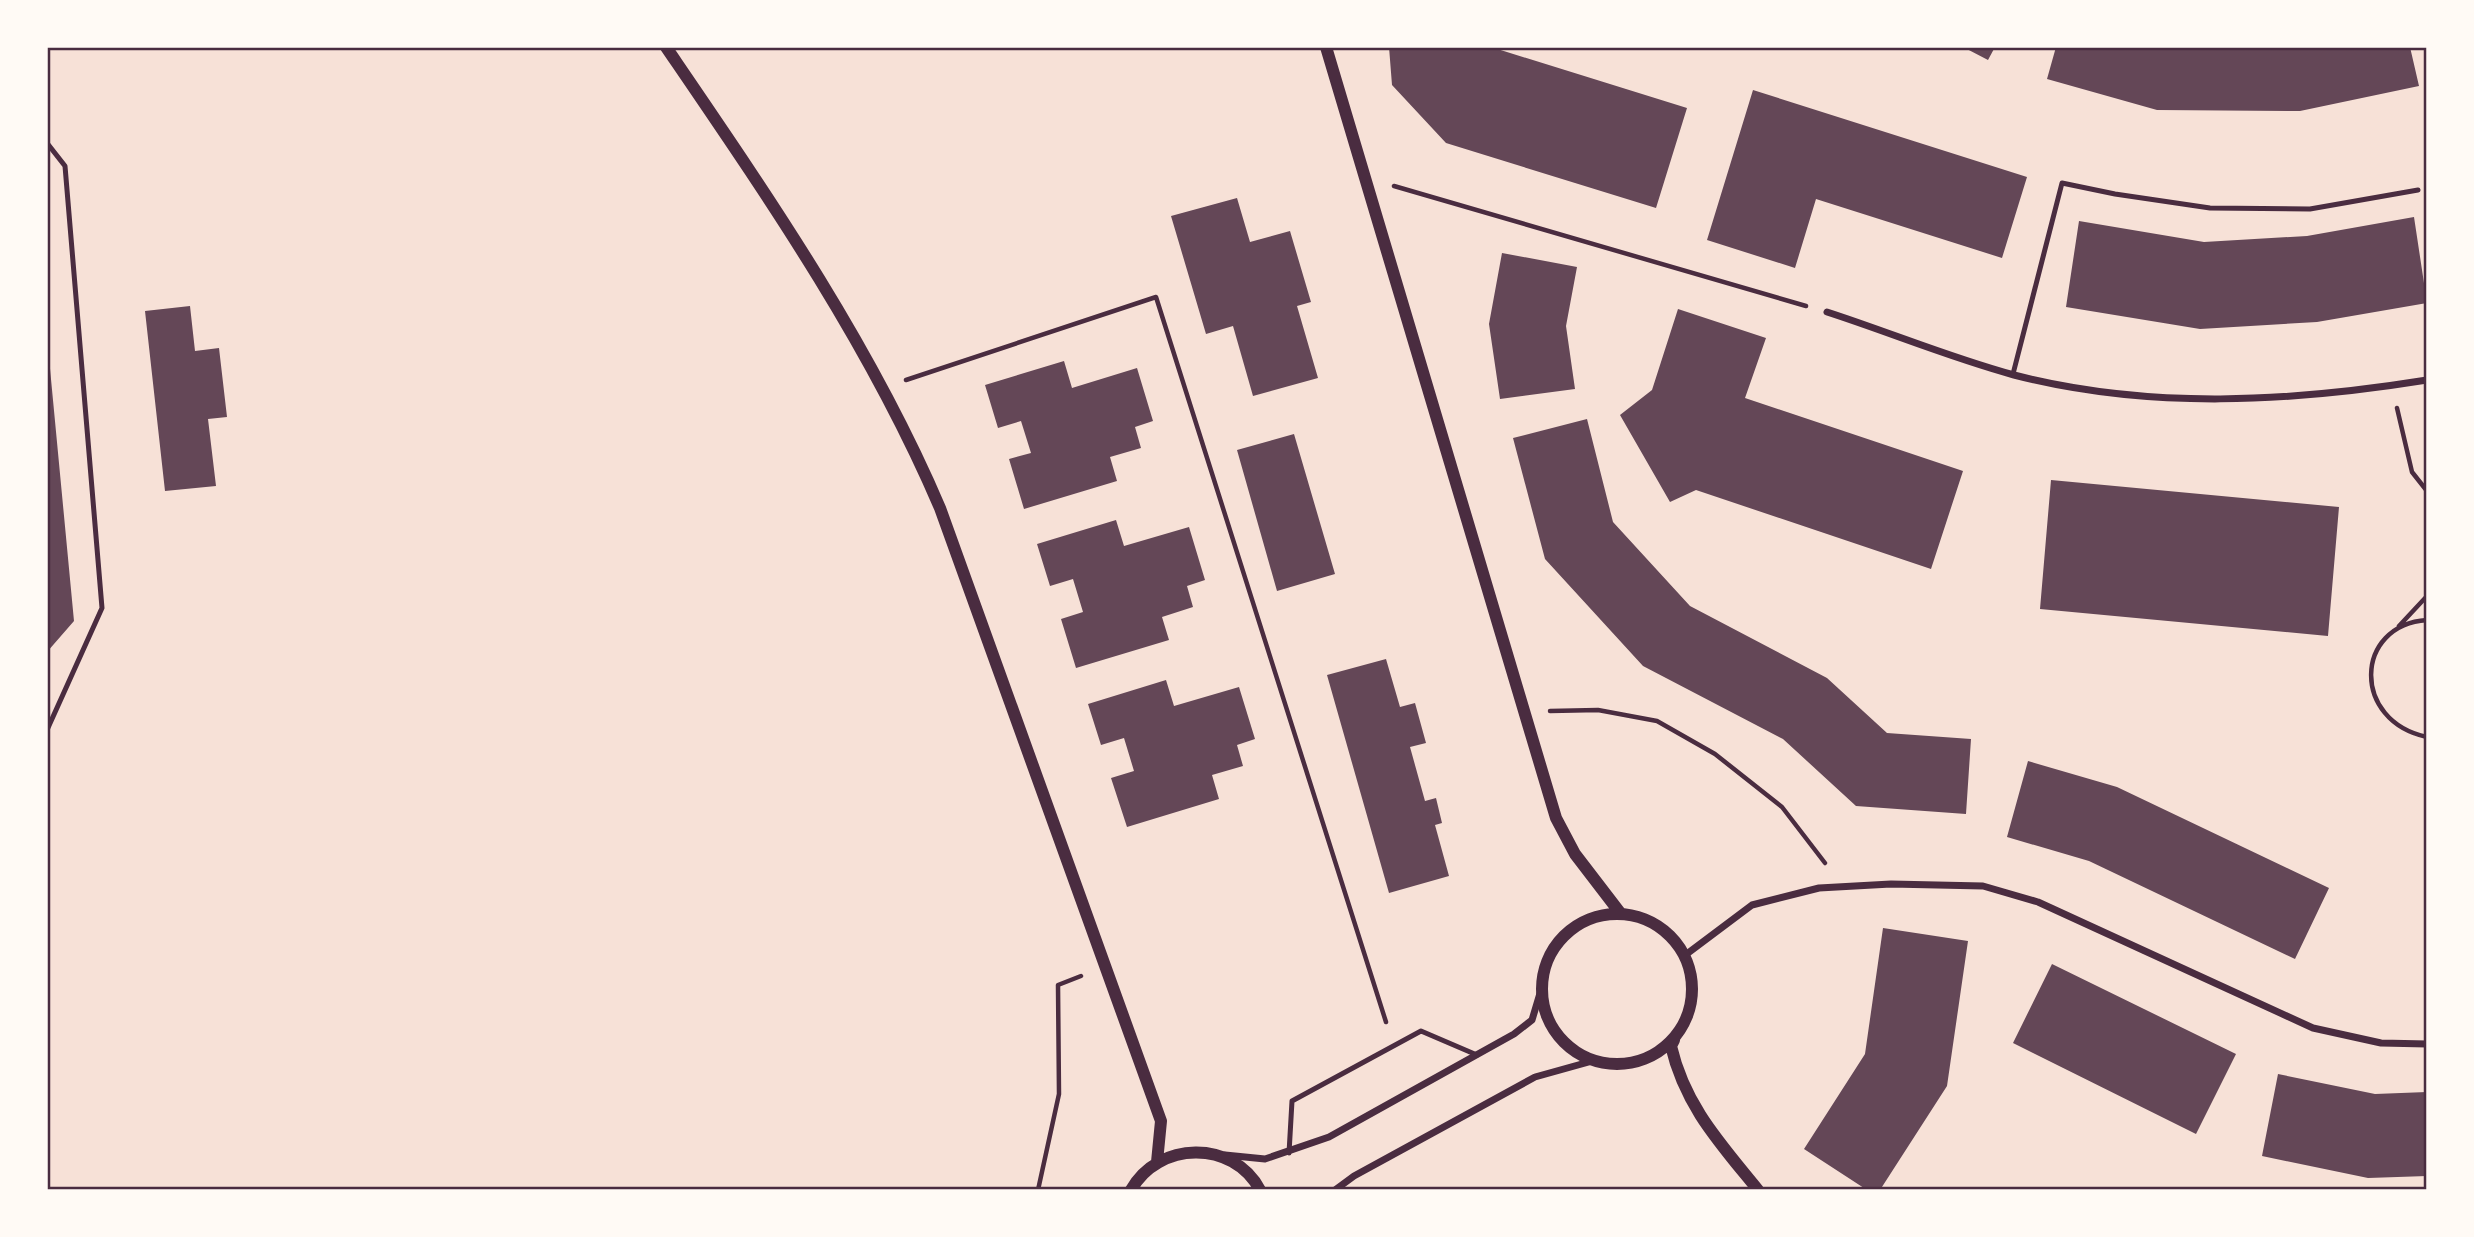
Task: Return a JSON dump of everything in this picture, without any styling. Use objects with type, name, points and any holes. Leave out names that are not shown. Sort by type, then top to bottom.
[{"type":"street","points":[[666,47],[785,220],[884,388],[913,444],[940,508],[1161,1121],[1157,1161]]},
{"type":"street","points":[[1329,50],[1556,818],[1575,854],[1621,914]]},
{"type":"street","points":[[1827,312],[2013,374],[2094,391],[2189,400],[2286,398],[2427,380]]},
{"type":"street","points":[[1684,956],[1752,905],[1819,888],[1983,886],[2038,902],[2313,1028],[2381,1043],[2427,1044]]},
{"type":"street","points":[[1131,1190],[1137,1179],[1157,1161],[1189,1151],[1265,1159],[1289,1153],[1329,1137],[1477,1055],[1532,1020],[1546,964],[1559,942],[1586,921],[1621,914],[1646,920],[1669,935],[1684,956],[1691,975],[1691,1000],[1683,1025],[1671,1045],[1678,1077],[1707,1130],[1758,1190]]},
{"type":"street","points":[[1541,990],[1546,1015],[1559,1038],[1579,1055],[1596,1060],[1630,1064],[1645,1060],[1667,1046],[1683,1025]]},
{"type":"street","points":[[1335,1190],[1354,1176],[1535,1077],[1596,1060]]},
{"type":"street","points":[[1216,1154],[1239,1165],[1260,1190]]},
{"type":"lane","points":[[47,143],[65,166],[102,608],[47,730]]},
{"type":"lane","points":[[2013,374],[2062,183],[2210,208],[2310,209],[2418,190]]},
{"type":"lane","points":[[1289,1153],[1292,1101],[1421,1031],[1477,1055]]},
{"type":"path","points":[[1365,177],[1827,312]]},
{"type":"path","points":[[884,388],[1156,297],[1394,1046]]},
{"type":"path","points":[[2393,386],[2400,431],[2412,472],[2427,491]]},
{"type":"path","points":[[2427,596],[2381,644],[2372,662],[2370,683],[2376,703],[2391,722],[2408,733],[2427,737]]},
{"type":"path","points":[[2396,629],[2415,621],[2427,620]]},
{"type":"path","points":[[1525,712],[1598,710],[1657,721],[1715,754],[1782,807],[1843,886]]},
{"type":"path","points":[[1038,1190],[1059,1094],[1058,985],[1105,967]]},
{"type":"building","points":[[1389,47],[1491,47],[1687,108],[1656,208],[1446,143],[1392,85]]},
{"type":"building","points":[[1963,47],[1995,47],[1988,60]]},
{"type":"building","points":[[2056,47],[2410,47],[2419,86],[2300,111],[2157,110],[2047,79]]},
{"type":"building","points":[[1753,90],[2027,177],[2002,258],[1816,199],[1795,268],[1707,240]]},
{"type":"building","points":[[1237,198],[1250,242],[1290,231],[1311,302],[1297,306],[1318,378],[1253,396],[1233,326],[1206,334],[1171,216]]},
{"type":"building","points":[[2414,217],[2427,303],[2317,322],[2200,329],[2066,307],[2079,221],[2204,242],[2307,236]]},
{"type":"building","points":[[1502,253],[1577,267],[1566,326],[1575,389],[1500,399],[1489,324]]},
{"type":"building","points":[[190,306],[195,351],[219,348],[227,417],[208,419],[216,486],[165,491],[145,311]]},
{"type":"building","points":[[1678,309],[1766,338],[1745,398],[1963,471],[1931,569],[1696,490],[1670,502],[1620,415],[1652,390]]},
{"type":"building","points":[[47,337],[74,621],[47,652]]},
{"type":"building","points":[[1064,361],[1072,388],[1137,368],[1153,421],[1135,427],[1141,448],[1110,457],[1117,481],[1024,509],[1009,459],[1031,453],[1021,421],[998,428],[985,385]]},
{"type":"building","points":[[1587,419],[1613,522],[1690,606],[1827,678],[1887,733],[1971,739],[1966,814],[1856,806],[1783,739],[1643,666],[1545,559],[1513,438]]},
{"type":"building","points":[[1294,434],[1335,574],[1277,591],[1237,450]]},
{"type":"building","points":[[2051,480],[2339,507],[2328,636],[2040,609]]},
{"type":"building","points":[[1116,520],[1124,546],[1189,527],[1205,580],[1187,586],[1193,607],[1162,617],[1169,640],[1076,668],[1061,619],[1083,612],[1073,579],[1050,586],[1037,544]]},
{"type":"building","points":[[1386,659],[1400,707],[1415,703],[1426,743],[1410,747],[1425,801],[1436,798],[1442,823],[1435,825],[1449,876],[1389,893],[1327,675]]},
{"type":"building","points":[[1166,680],[1174,706],[1239,687],[1255,739],[1237,745],[1243,766],[1212,775],[1219,799],[1127,827],[1111,778],[1134,771],[1124,738],[1101,745],[1088,704]]},
{"type":"building","points":[[2028,761],[2117,787],[2329,888],[2295,959],[2089,861],[2007,837]]},
{"type":"building","points":[[1883,928],[1968,941],[1947,1086],[1880,1190],[1867,1190],[1804,1149],[1865,1054]]},
{"type":"building","points":[[2052,964],[2236,1054],[2196,1134],[2013,1043]]},
{"type":"building","points":[[2278,1074],[2375,1094],[2427,1092],[2427,1176],[2368,1178],[2262,1156]]}]
